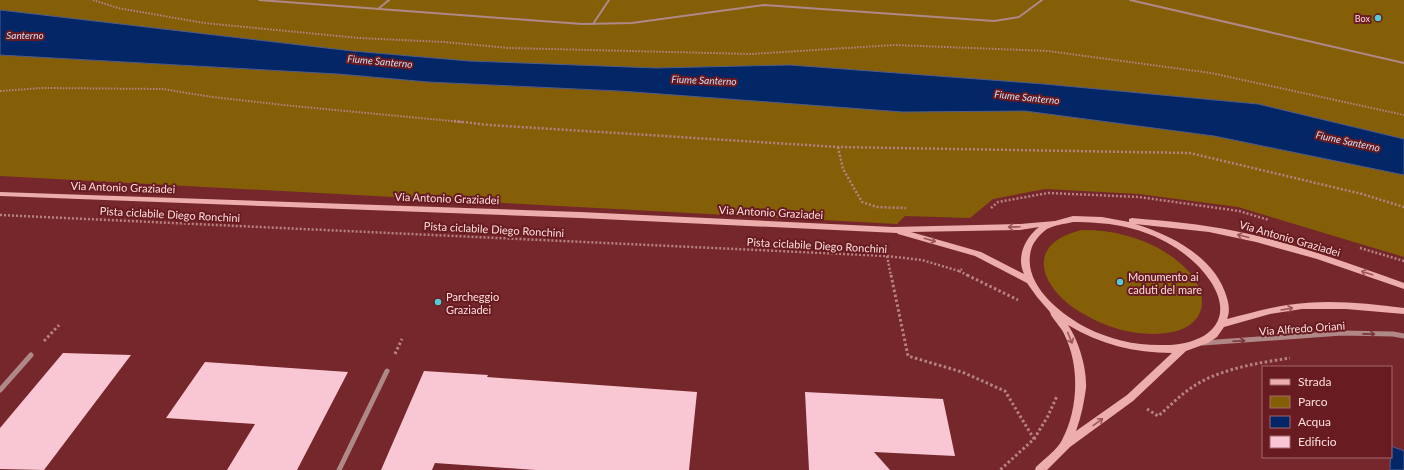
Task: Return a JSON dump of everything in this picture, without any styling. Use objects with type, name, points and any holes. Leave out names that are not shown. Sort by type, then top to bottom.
[{"type":"street","name":"Via Antonio Graziadei","points":[[0,194],[580,215],[893,230],[1020,227],[1073,219],[1096,219],[1190,226],[1235,234],[1281,246],[1404,286]]},
{"type":"street","points":[[1049,306],[1071,323],[1097,337],[1126,346],[1156,350],[1182,349],[1200,344],[1213,335],[1221,324],[1225,310],[1222,294],[1213,278],[1199,263],[1182,249],[1162,237],[1140,228],[1118,222],[1096,219]]},
{"type":"street","points":[[1053,223],[1037,233],[1027,246],[1024,262],[1030,281],[1069,334],[1078,360],[1081,387],[1076,416],[1066,444]]},
{"type":"street","name":"Via Antonio Graziadei","points":[[893,230],[978,254],[1030,281]]},
{"type":"street","points":[[1221,324],[1287,308],[1323,305],[1347,304],[1404,311]]},
{"type":"street","name":"Via Alfredo Oriani","points":[[1200,344],[1342,333],[1393,334],[1404,336]]},
{"type":"street","points":[[1040,470],[1066,444],[1130,398],[1182,349]]},
{"type":"street","points":[[0,390],[31,355]]},
{"type":"street","points":[[339,470],[387,371]]},
{"type":"lane","points":[[259,0],[593,24],[632,23],[764,5],[994,21],[1019,16],[1042,0]]},
{"type":"lane","points":[[378,9],[389,0]]},
{"type":"lane","points":[[593,24],[609,0]]},
{"type":"lane","points":[[1130,0],[1404,63]]},
{"type":"path","points":[[92,0],[118,8],[204,23],[359,38],[444,42],[509,48],[752,54],[895,45],[1048,51],[1211,73],[1404,115]]},
{"type":"path","points":[[0,91],[42,88],[163,89],[293,106],[409,116],[489,125],[838,147],[1190,152],[1362,194],[1404,207]]},
{"type":"path","points":[[838,147],[843,169],[862,202],[877,207],[909,208]]},
{"type":"path","name":"Pista ciclabile Diego Ronchini","points":[[0,215],[887,256],[922,260],[959,271],[1018,300],[1022,305]]},
{"type":"path","points":[[959,271],[978,254]]},
{"type":"path","points":[[887,256],[908,356],[962,372],[1005,391],[1034,439]]},
{"type":"path","points":[[31,355],[58,325]]},
{"type":"path","points":[[1158,416],[1190,388],[1207,378],[1256,363],[1294,357]]},
{"type":"path","points":[[1000,470],[1034,439],[1048,416],[1058,393]]},
{"type":"green space","points":[[0,0],[1404,0],[1404,139],[1258,104],[1044,84],[790,65],[656,68],[469,61],[352,51],[10,12],[0,10]]},
{"type":"green space","points":[[0,55],[338,74],[428,82],[1025,111],[1214,136],[1404,175],[1404,257],[1238,207],[1139,194],[1045,189],[993,199],[970,218],[905,216],[897,224],[0,176]]},
{"type":"green space","points":[[1082,230],[1105,231],[1138,239],[1158,248],[1174,258],[1192,275],[1200,289],[1202,304],[1200,314],[1186,327],[1177,331],[1153,334],[1116,328],[1082,313],[1056,292],[1048,280],[1044,268],[1045,256],[1051,246],[1063,237]]},
{"type":"water","name":"Santerno","points":[[0,10],[352,51],[469,61],[656,68],[790,65],[1044,84],[1258,104],[1404,139],[1404,175],[1214,136],[1025,111],[903,112],[620,91],[428,82],[338,74],[0,55]]},
{"type":"water","points":[[1392,446],[1404,451],[1404,470],[1390,470]]},
{"type":"building","points":[[63,353],[131,355],[44,470],[0,469],[0,428]]},
{"type":"building","points":[[205,362],[348,372],[297,470],[227,470],[255,424],[166,418]]},
{"type":"building","points":[[424,371],[697,392],[689,470],[535,470],[435,463],[432,470],[381,470]]},
{"type":"building","points":[[805,392],[943,399],[955,456],[874,452],[890,470],[809,470]]},
{"type":"place","name":"Box","points":[[1378,18]]},
{"type":"place","name":"Monumento ai caduti del mare","points":[[1120,282]]},
{"type":"place","name":"Parcheggio Graziadei","points":[[438,302]]},
{"type":"water label","name":"Fiume Santerno","points":[[380,61]]},
{"type":"water label","name":"Fiume Santerno","points":[[704,80]]},
{"type":"water label","name":"Fiume Santerno","points":[[1027,97]]},
{"type":"water label","name":"Fiume Santerno","points":[[1348,141]]}]
